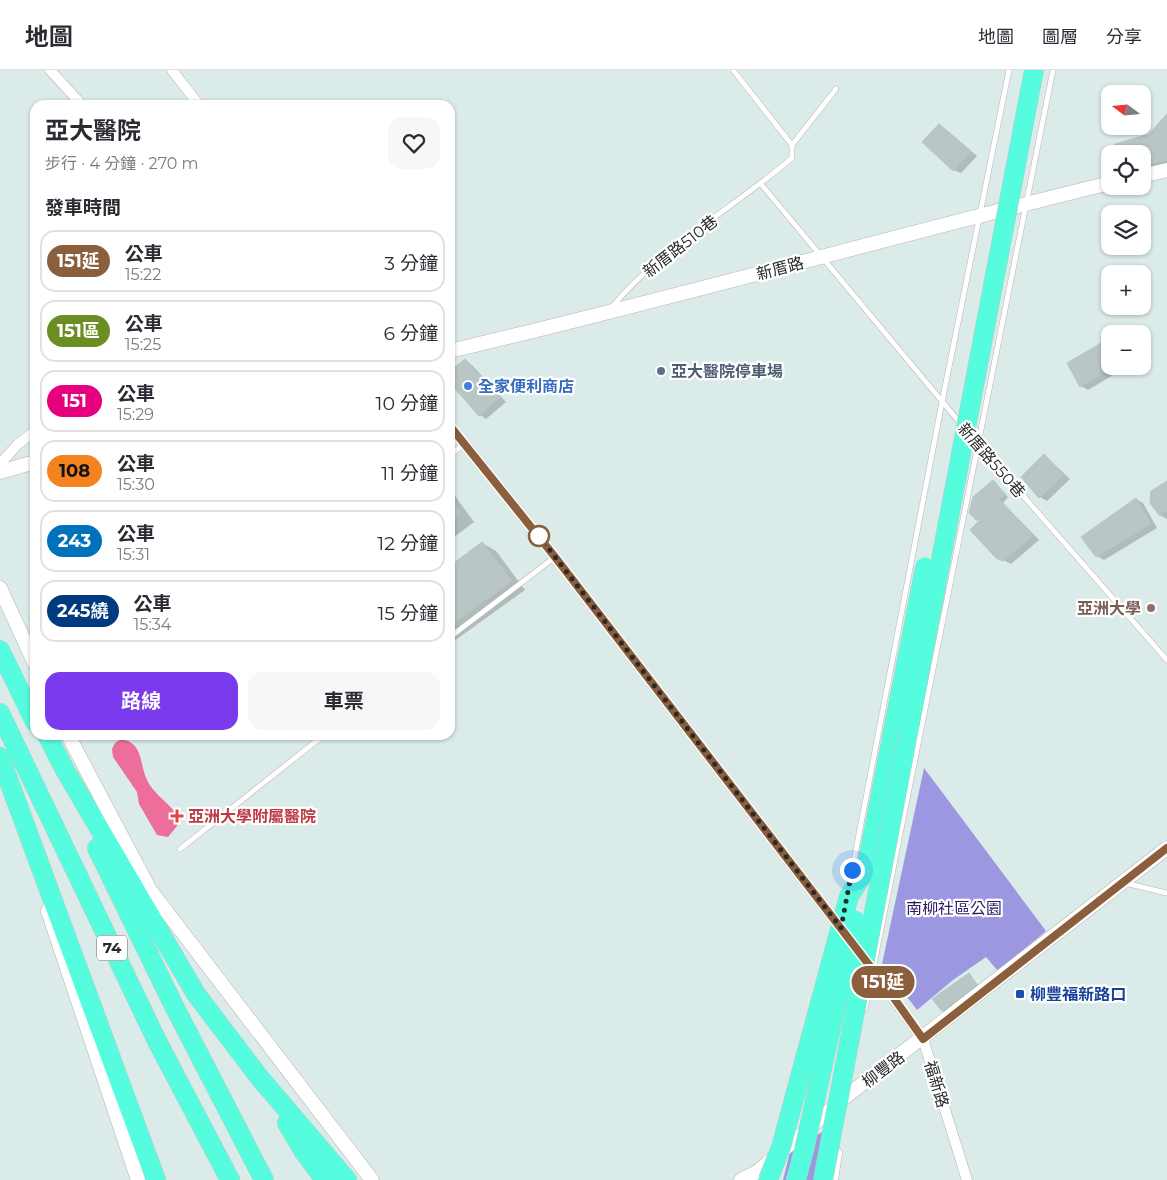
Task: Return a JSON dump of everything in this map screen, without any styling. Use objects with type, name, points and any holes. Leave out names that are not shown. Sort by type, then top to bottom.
[{"type":"highway","points":[[796,1180],[866,870],[1022,70]]},
{"type":"highway","points":[[823,1180],[1034,70]]},
{"type":"highway","points":[[0,640],[30,700]]},
{"type":"highway","points":[[0,650],[30,712]]},
{"type":"highway","name":"74","points":[[0,713],[157,1041],[230,1180]]},
{"type":"highway","name":"74","points":[[43,740],[174,1006],[264,1180]]},
{"type":"highway","points":[[51,740],[75,787],[196,994],[259,1077],[347,1180]]},
{"type":"highway","points":[[0,757],[156,1180]]},
{"type":"highway","points":[[768,1180],[781,1147],[849,896],[866,870]]},
{"type":"highway","points":[[259,1077],[304,1152],[325,1180]]},
{"type":"highway","points":[[122,1087],[165,1180]]},
{"type":"street","points":[[50,70],[77,100]]},
{"type":"street","points":[[172,70],[195,100]]},
{"type":"street","points":[[1151,174],[1167,170]]},
{"type":"street","name":"新厝路","points":[[455,350],[606,314],[1101,185]]},
{"type":"street","name":"福新路","points":[[455,432],[555,557],[874,970],[923,1039],[966,1180]]},
{"type":"street","points":[[0,464],[18,444],[30,435]]},
{"type":"street","points":[[0,472],[30,463]]},
{"type":"street","points":[[0,588],[30,653]]},
{"type":"street","points":[[71,740],[150,890],[372,1180]]},
{"type":"street","points":[[0,782],[13,809],[138,1180]]},
{"type":"street","name":"柳豐路","points":[[741,1180],[757,1172],[845,1097],[923,1039],[1167,848]]},
{"type":"street","points":[[833,1180],[845,1097]]},
{"type":"lane","points":[[733,70],[792,145],[836,89]]},
{"type":"lane","points":[[783,1149],[841,928],[942,402],[1009,70]]},
{"type":"lane","points":[[863,1019],[1053,70]]},
{"type":"lane","name":"新厝路510巷","points":[[606,314],[625,292],[656,262],[761,184],[792,158],[792,145]]},
{"type":"lane","points":[[761,184],[820,258]]},
{"type":"lane","name":"新厝路550巷","points":[[820,258],[942,402],[1167,660]]},
{"type":"lane","points":[[455,452],[464,444]]},
{"type":"lane","points":[[455,633],[555,557]]},
{"type":"lane","points":[[180,849],[318,740]]},
{"type":"lane","points":[[1124,883],[1167,893]]},
{"type":"lane","points":[[845,1097],[850,1078]]},
{"type":"green space","name":"南柳社區公園","points":[[924,768],[1046,931],[998,971],[986,957],[953,980],[917,1010],[882,964]]},
{"type":"green space","points":[[838,1122],[828,1180],[783,1180],[790,1152]]},
{"type":"shaded area","points":[[120,740],[124,740],[134,745],[140,755],[149,784],[176,813],[177,826],[168,837],[157,835],[139,804],[137,792],[113,757],[112,749],[115,743]]},
{"type":"building","points":[[1167,114],[1167,129],[1151,133]]},
{"type":"building","points":[[939,124],[971,151],[953,171],[922,142]]},
{"type":"building","points":[[1167,129],[1167,160],[1151,164],[1151,145],[1115,145],[1151,135]]},
{"type":"building","points":[[1101,343],[1101,375],[1080,387],[1067,363]]},
{"type":"building","points":[[465,359],[500,397],[479,416],[455,389],[455,367]]},
{"type":"building","points":[[1044,454],[1064,475],[1039,498],[1021,477]]},
{"type":"building","points":[[993,480],[1005,494],[977,521],[969,513],[973,497]]},
{"type":"building","points":[[1167,481],[1167,510],[1160,516],[1150,503],[1151,491]]},
{"type":"building","points":[[1136,498],[1151,524],[1096,557],[1081,537]]},
{"type":"building","points":[[1000,500],[1033,536],[1003,561],[996,558],[970,530]]},
{"type":"building","points":[[455,505],[461,513],[455,517]]},
{"type":"building","points":[[482,542],[512,581],[455,622],[455,562]]},
{"type":"building","points":[[969,973],[977,985],[942,1011],[932,999]]},
{"type":"bus line","name":"151延","points":[[455,432],[567,572],[886,987],[923,1039],[1167,848]]},
{"type":"place","name":"亞大醫院停車場","points":[[661,371]]},
{"type":"place","name":"全家便利商店","points":[[468,386]]},
{"type":"place","name":"亞洲大學","points":[[1151,608]]},
{"type":"place","name":"亞洲大學附屬醫院","points":[[177,816]]},
{"type":"place","name":"柳豐福新路口","points":[[1020,994]]},
{"type":"route","points":[[539,536],[841,928],[852,870]]}]
